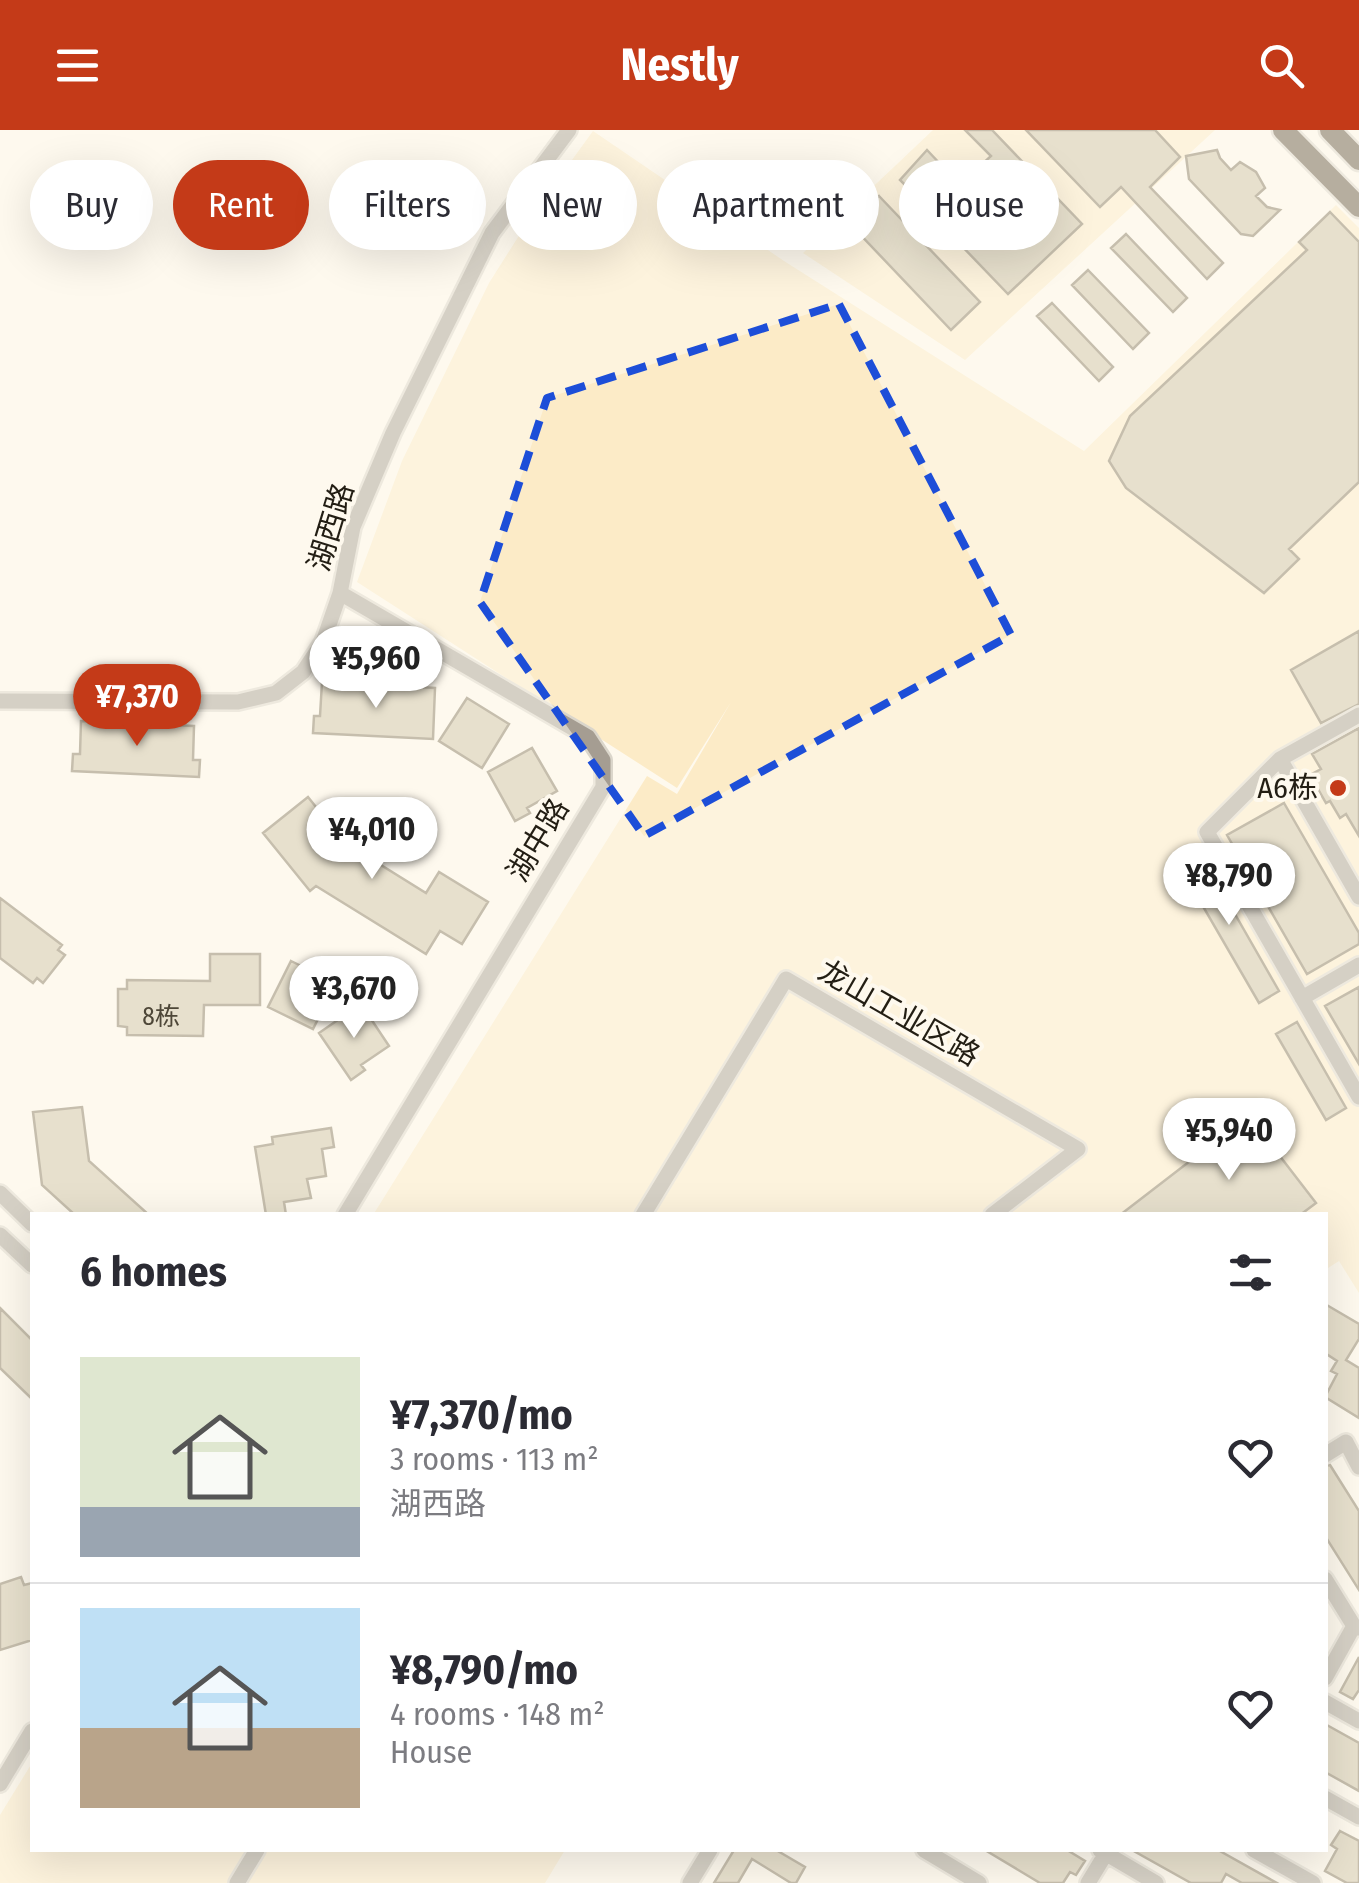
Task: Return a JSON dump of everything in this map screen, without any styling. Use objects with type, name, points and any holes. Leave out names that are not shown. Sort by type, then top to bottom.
[{"type":"main road","points":[[1284,130],[1359,206]]},
{"type":"main road","points":[[1330,130],[1359,160]]},
{"type":"street","name":"湖西路","points":[[0,701],[238,702],[276,693],[304,672],[322,642],[340,593],[353,528],[394,434],[492,233],[568,130]]},
{"type":"street","name":"湖中路","points":[[340,593],[588,738],[603,760],[603,786],[347,1212]]},
{"type":"street","points":[[1359,714],[1280,759],[1207,832],[1359,1097]]},
{"type":"street","points":[[1280,759],[1359,897]]},
{"type":"street","points":[[1302,998],[1359,966]]},
{"type":"street","name":"龙山工业区路","points":[[645,1212],[786,979],[1078,1150],[996,1212]]},
{"type":"street","points":[[0,1194],[30,1222]]},
{"type":"street","points":[[0,1234],[30,1263]]},
{"type":"street","points":[[1328,1453],[1346,1442],[1359,1467]]},
{"type":"street","points":[[1328,1584],[1357,1627],[1328,1673]]},
{"type":"street","points":[[1328,1704],[1359,1721]]},
{"type":"street","points":[[0,1784],[30,1734]]},
{"type":"street","points":[[1328,1800],[1359,1817]]},
{"type":"street","points":[[237,1883],[256,1852]]},
{"type":"street","points":[[690,1883],[709,1852]]},
{"type":"street","points":[[927,1852],[979,1883]]},
{"type":"street","points":[[1088,1883],[1104,1852]]},
{"type":"street","points":[[1106,1852],[1156,1883]]},
{"type":"street","points":[[1258,1852],[1313,1883]]},
{"type":"highlighted area","points":[[839,304],[1011,635],[644,836],[480,602],[547,398]]},
{"type":"shaded area","points":[[933,130],[1215,130],[965,360],[803,253],[879,250],[879,181],[899,162],[899,250],[1059,250],[1059,160],[901,160]]},
{"type":"shaded area","points":[[593,131],[636,160],[572,160]]},
{"type":"shaded area","points":[[637,161],[657,175],[657,250],[768,250],[1084,451],[1336,205],[1359,228],[1359,1293],[1339,1261],[1328,1268],[1328,1212],[375,1212],[647,776],[677,794],[731,702],[677,788],[357,582],[402,461],[489,283],[510,250],[637,250]]},
{"type":"shaded area","points":[[30,1766],[30,1852],[564,1852],[545,1883],[0,1883],[0,1815]]},
{"type":"building","points":[[965,130],[992,130],[1021,160],[987,160],[991,156]]},
{"type":"building","points":[[1026,130],[1155,130],[1180,157],[1150,187],[1223,263],[1207,279],[1121,187],[1100,207],[1059,160]]},
{"type":"building","points":[[927,150],[936,160],[918,160]]},
{"type":"building","points":[[1217,150],[1231,170],[1240,162],[1256,172],[1265,188],[1256,196],[1267,207],[1280,210],[1253,236],[1241,234],[1189,179],[1186,156]]},
{"type":"building","points":[[879,196],[899,217],[899,250],[930,250],[980,302],[951,330],[875,250],[879,250]]},
{"type":"building","points":[[1059,200],[1082,224],[1059,246]]},
{"type":"building","points":[[1330,212],[1359,242],[1359,482],[1289,549],[1299,559],[1264,593],[1126,488],[1109,461],[1130,416],[1307,250],[1299,242]]},
{"type":"building","points":[[1126,234],[1187,298],[1173,312],[1111,248]]},
{"type":"building","points":[[966,250],[1055,250],[1008,294]]},
{"type":"building","points":[[1088,270],[1149,333],[1133,349],[1072,285]]},
{"type":"building","points":[[1052,303],[1113,367],[1099,381],[1037,316]]},
{"type":"building","points":[[1359,631],[1359,704],[1321,723],[1291,670]]},
{"type":"building","points":[[322,682],[435,688],[433,739],[313,733],[314,716],[320,716]]},
{"type":"building","points":[[467,698],[509,724],[482,768],[439,741]]},
{"type":"building","points":[[81,721],[194,726],[193,760],[200,760],[199,777],[72,771],[73,754],[80,754]]},
{"type":"building","name":"A6栋","points":[[1359,728],[1359,836],[1346,814],[1340,818],[1330,801],[1326,803],[1310,775],[1321,769],[1312,754]]},
{"type":"building","points":[[532,748],[557,791],[527,808],[530,813],[515,821],[488,772]]},
{"type":"building","points":[[308,797],[344,842],[426,893],[439,872],[488,902],[462,944],[440,931],[426,954],[316,886],[310,891],[263,833]]},
{"type":"building","points":[[1284,803],[1359,933],[1359,944],[1307,974],[1227,835]]},
{"type":"building","points":[[1200,853],[1279,991],[1259,1003],[1179,865]]},
{"type":"building","points":[[0,898],[62,945],[58,950],[65,955],[43,983],[37,978],[33,983],[0,958]]},
{"type":"building","points":[[210,954],[260,954],[260,1005],[204,1005],[203,1036],[127,1035],[127,1027],[118,1026],[118,989],[127,989],[127,980],[210,981]]},
{"type":"building","points":[[291,961],[336,983],[313,1029],[268,1007]]},
{"type":"building","points":[[1359,987],[1359,1064],[1325,1006]]},
{"type":"building","points":[[361,1004],[389,1046],[361,1065],[365,1070],[351,1080],[319,1033]]},
{"type":"building","points":[[1297,1022],[1346,1108],[1326,1120],[1276,1034]]},
{"type":"building","points":[[82,1107],[89,1161],[146,1212],[72,1212],[42,1185],[33,1112]]},
{"type":"building","points":[[1242,1121],[1272,1160],[1279,1155],[1316,1203],[1304,1212],[1124,1212]]},
{"type":"building","points":[[331,1128],[334,1147],[322,1149],[326,1176],[307,1179],[311,1198],[284,1202],[286,1212],[266,1212],[255,1147],[273,1144],[272,1137]]},
{"type":"building","points":[[1328,1306],[1359,1324],[1359,1339],[1346,1360],[1359,1368],[1359,1418],[1328,1399],[1337,1374],[1331,1371],[1337,1361],[1328,1355]]},
{"type":"building","points":[[0,1308],[30,1338],[30,1397],[0,1368]]},
{"type":"building","points":[[1328,1465],[1359,1511],[1359,1590],[1328,1541]]},
{"type":"building","points":[[21,1577],[24,1585],[30,1584],[30,1641],[0,1650],[0,1584]]},
{"type":"building","points":[[1359,1657],[1359,1690],[1353,1699],[1340,1692]]},
{"type":"building","points":[[1328,1726],[1359,1743],[1359,1791],[1328,1774]]},
{"type":"building","points":[[1340,1831],[1359,1841],[1359,1883],[1347,1883],[1325,1871],[1337,1849],[1331,1845]]},
{"type":"building","points":[[733,1852],[779,1852],[805,1867],[796,1883],[791,1883],[752,1859],[738,1883],[714,1883]]},
{"type":"building","points":[[988,1852],[1070,1852],[1085,1861],[1076,1875],[1070,1872],[1063,1883],[1040,1883]]},
{"type":"building","points":[[1136,1852],[1222,1852],[1277,1883],[1242,1883],[1226,1874],[1221,1883],[1191,1883]]},
{"type":"place","name":"A6栋","points":[[1338,788]]}]
